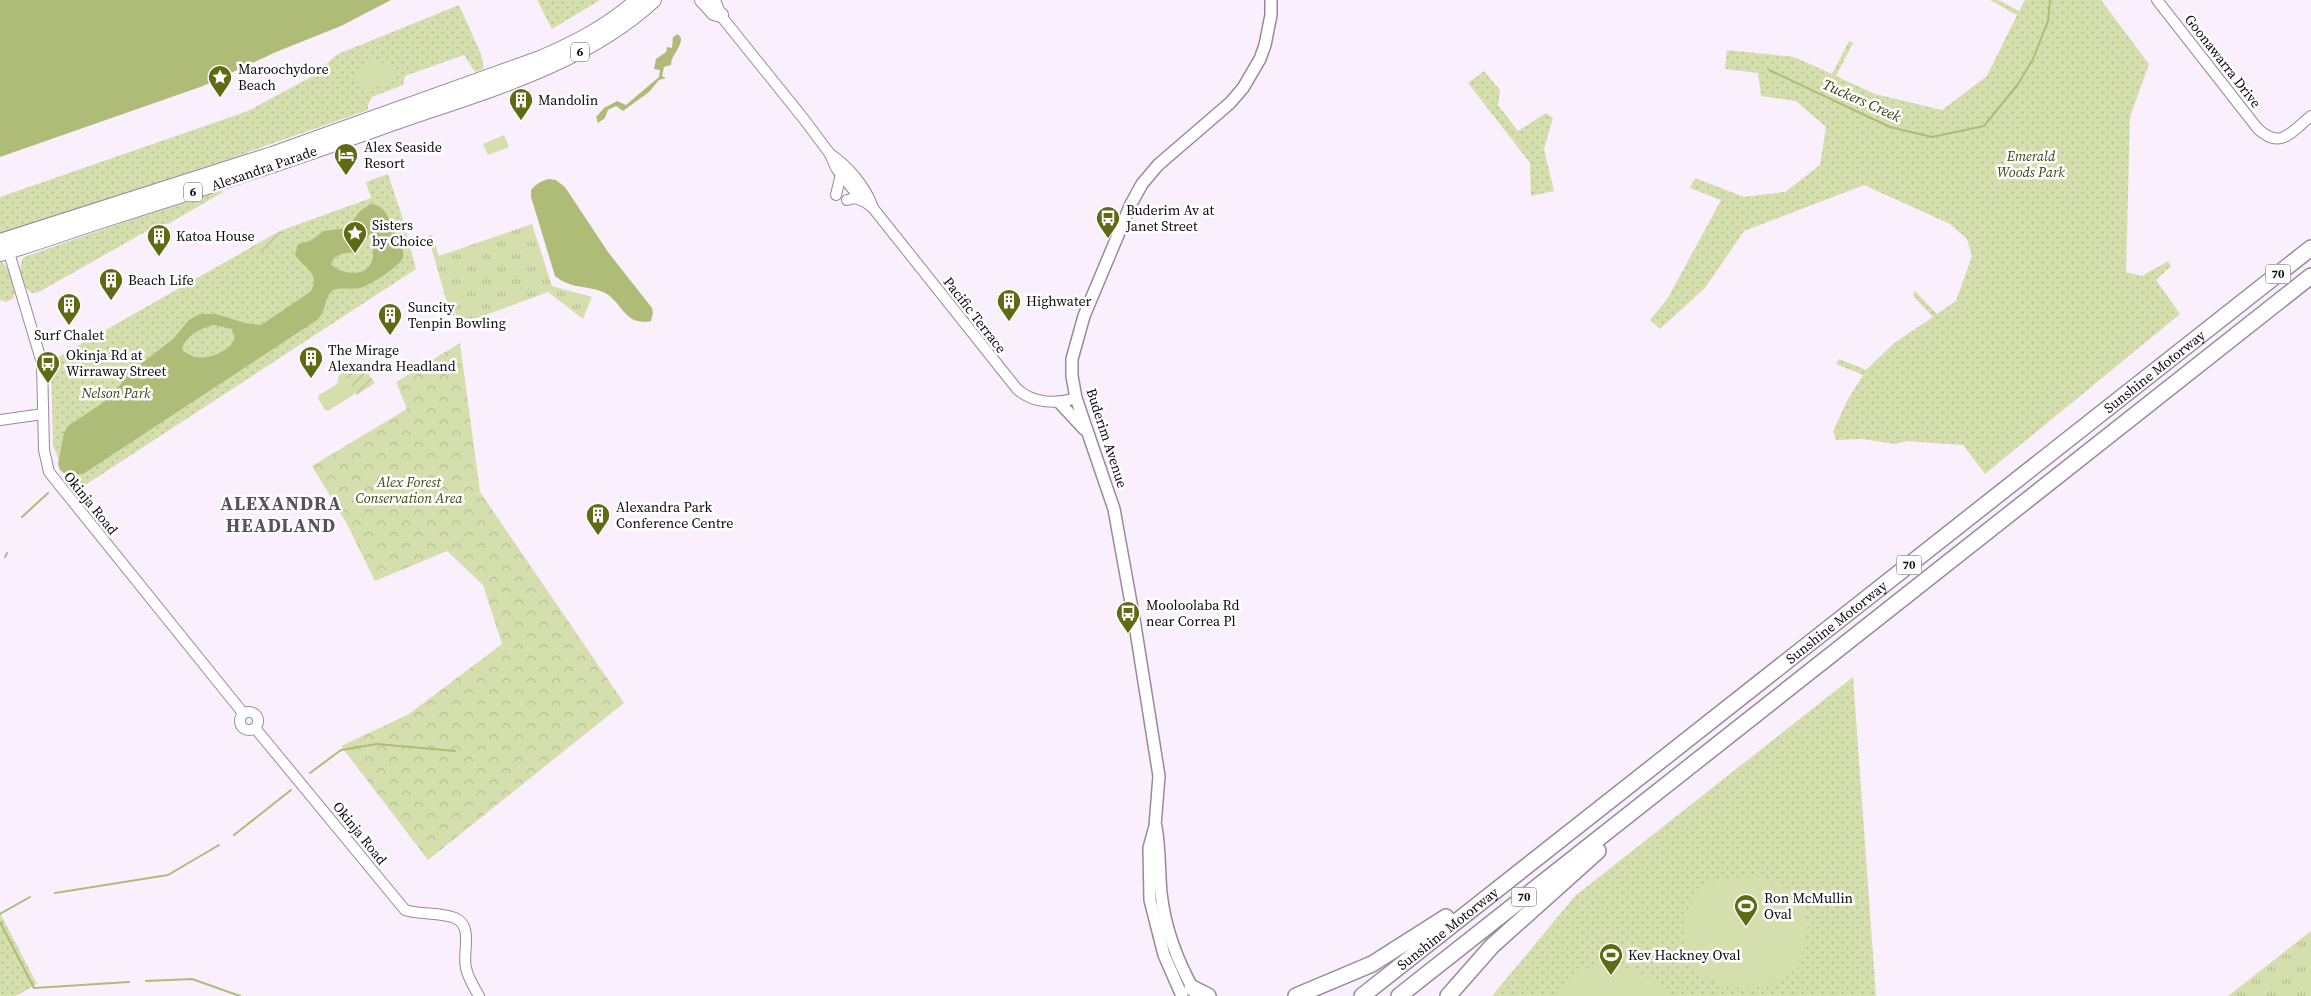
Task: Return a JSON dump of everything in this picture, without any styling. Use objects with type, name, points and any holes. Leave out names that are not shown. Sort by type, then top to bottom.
[{"type":"highway","name":"Sunshine Motorway","points":[[1362,996],[2311,248]]},
{"type":"highway","name":"Sunshine Motorway","points":[[1399,996],[2311,276]]},
{"type":"highway","points":[[1448,996],[1492,946],[1642,813],[1649,799]]},
{"type":"highway","points":[[1296,996],[1360,970],[1404,946],[1512,870],[1555,837],[1572,830]]},
{"type":"highway","points":[[1190,993],[1208,996]]},
{"type":"main road","name":"Alexandra Parade","points":[[3,246],[272,154],[540,58],[574,44],[600,28],[637,0]]},
{"type":"main road","name":"Alexandra Parade","points":[[3,246],[260,171],[529,75],[578,54],[596,44],[626,24],[654,0]]},
{"type":"main road","points":[[702,0],[714,13],[721,15]]},
{"type":"main road","name":"Buderim Avenue","points":[[1190,993],[1167,924],[1161,894],[1155,826],[1159,786],[1158,765],[1114,509],[1076,398],[1072,369],[1077,335],[1131,204],[1142,184],[1158,165],[1230,103],[1243,88],[1252,74],[1265,45],[1271,15],[1271,0]]},
{"type":"main road","points":[[1059,402],[1087,432]]},
{"type":"street","name":"Pacific Terrace","points":[[707,0],[721,15],[830,154],[841,174],[1017,389],[1033,398],[1059,402],[1076,398]]},
{"type":"street","name":"Pacific Terrace","points":[[715,0],[721,15]]},
{"type":"street","name":"Goonawarra Drive","points":[[2157,0],[2258,129],[2268,138],[2274,140],[2285,136],[2311,116]]},
{"type":"street","name":"Pacific Terrace","points":[[830,154],[840,161],[869,198],[868,205]]},
{"type":"street","points":[[836,195],[841,174]]},
{"type":"street","points":[[847,200],[855,198],[868,205]]},
{"type":"street","name":"Okinja Road","points":[[3,246],[42,363],[44,460],[55,481],[243,713],[241,717],[243,727],[250,731],[255,728],[405,910],[454,918],[462,923],[466,931],[465,968],[479,996]]},
{"type":"street","points":[[0,420],[43,414]]},
{"type":"green space","points":[[537,0],[600,0],[552,29]]},
{"type":"green space","name":"Emerald Woods Park","points":[[1990,0],[1998,0],[2019,11],[2025,0],[2101,0],[2149,64],[2130,117],[2126,272],[2142,276],[2168,261],[2171,266],[2156,280],[2180,314],[1985,474],[1963,445],[1906,441],[1895,444],[1862,439],[1836,440],[1833,431],[1848,399],[1863,375],[1836,364],[1839,359],[1866,370],[1894,343],[1933,317],[1913,296],[1915,291],[1937,314],[1956,301],[1972,256],[1967,239],[1950,224],[1864,185],[1744,231],[1705,288],[1660,329],[1650,320],[1668,298],[1721,200],[1690,188],[1695,178],[1744,197],[1785,192],[1820,165],[1826,127],[1796,101],[1761,96],[1758,73],[1725,69],[1727,50],[1794,57],[1832,74],[1849,41],[1853,43],[1836,76],[1875,94],[1942,110],[1987,76],[2017,15]]},
{"type":"green space","points":[[459,5],[481,54],[484,69],[475,72],[464,55],[405,76],[403,85],[372,97],[368,110],[248,152],[247,156],[0,237],[0,197],[248,111],[311,77],[338,54]]},
{"type":"green space","points":[[375,58],[377,62],[392,65],[396,78],[366,91],[360,88],[354,72],[363,67],[363,64]]},
{"type":"green space","points":[[1484,71],[1500,90],[1498,105],[1518,131],[1546,113],[1553,118],[1544,149],[1554,191],[1531,196],[1530,163],[1468,83]]},
{"type":"green space","points":[[504,135],[509,147],[488,155],[483,144]]},
{"type":"green space","name":"Nelson Park","points":[[388,174],[402,216],[416,269],[73,493],[53,446],[51,361],[280,231],[371,198],[366,182]]},
{"type":"green space","points":[[221,191],[223,192],[168,224],[159,224],[39,292],[32,293],[23,282],[21,266],[24,257]]},
{"type":"green space","points":[[532,224],[552,286],[592,297],[583,319],[548,292],[466,322],[458,319],[454,309],[456,320],[448,306],[428,236],[432,235],[439,256]]},
{"type":"green space","points":[[280,231],[283,236],[256,255],[250,248]]},
{"type":"green space","points":[[0,261],[7,268],[14,284],[13,299],[6,302],[0,300]]},
{"type":"green space","name":"Alex Forest Conservation Area","points":[[460,343],[480,492],[624,703],[428,860],[341,746],[409,714],[502,644],[483,585],[447,551],[375,581],[347,524],[312,466],[407,409],[396,382]]},
{"type":"green space","points":[[361,363],[375,383],[357,395],[347,378],[337,384],[339,375]]},
{"type":"green space","points":[[347,378],[356,393],[328,411],[325,410],[318,398],[319,395]]},
{"type":"green space","points":[[1853,677],[1876,996],[1492,996],[1575,896]]},
{"type":"green space","name":"Ron McMullin Oval","points":[[1758,877],[1784,888],[1803,909],[1807,919],[1807,930],[1798,967],[1772,983],[1756,987],[1740,988],[1711,980],[1689,958],[1685,947],[1684,925],[1692,903],[1706,886],[1716,880]]},
{"type":"green space","points":[[0,913],[37,984],[16,996],[0,996]]},
{"type":"green space","points":[[2311,931],[2311,996],[2228,996]]},
{"type":"green space","name":"Kev Hackney Oval","points":[[1608,963],[1650,978],[1671,996],[1558,996],[1573,977],[1585,970]]},
{"type":"shaded area","points":[[0,0],[391,0],[341,26],[276,52],[203,86],[0,157]]},
{"type":"shaded area","points":[[678,34],[681,38],[680,45],[671,61],[671,65],[664,67],[662,76],[666,78],[659,80],[649,92],[623,111],[616,106],[608,110],[605,118],[598,123],[596,117],[604,108],[617,101],[626,105],[659,77],[660,70],[654,69],[656,59],[666,52],[667,47],[672,48],[673,37]]},
{"type":"shaded area","points":[[549,179],[556,180],[565,187],[608,252],[652,308],[651,321],[642,322],[629,317],[615,301],[603,292],[572,285],[555,276],[531,197],[531,190],[533,188]]},
{"type":"shaded area","points":[[370,204],[379,206],[385,212],[403,250],[403,257],[397,265],[384,275],[357,289],[333,290],[317,320],[83,474],[66,475],[60,470],[58,464],[64,433],[68,426],[104,402],[137,367],[173,339],[189,320],[200,314],[216,314],[245,323],[261,325],[310,292],[313,286],[313,276],[295,255],[298,244],[310,241],[324,231],[347,228],[360,211]],"holes":[[[369,235],[372,237],[373,258],[369,266],[364,270],[353,273],[341,271],[331,264],[339,255],[358,250]],[[213,325],[232,329],[234,340],[228,348],[218,354],[201,358],[192,356],[182,350],[183,345],[190,337],[203,328]]]},
{"type":"waterway","name":"Tuckers Creek","points":[[1769,70],[1890,127],[1932,137],[1984,126],[2018,84],[2033,59],[2048,21],[2050,0]]},
{"type":"waterway","points":[[22,517],[48,493]]},
{"type":"waterway","points":[[5,557],[7,553]]},
{"type":"waterway","points":[[310,773],[341,750],[377,744],[455,751]]},
{"type":"waterway","points":[[234,835],[291,790]]},
{"type":"waterway","points":[[55,893],[168,875],[219,845]]},
{"type":"waterway","points":[[0,914],[30,897]]},
{"type":"waterway","points":[[0,922],[34,988],[129,982]]},
{"type":"waterway","points":[[146,981],[192,979],[240,996]]},
{"type":"place","name":"Maroochydore Beach","points":[[220,98]]},
{"type":"place","name":"Mandolin","points":[[521,121]]},
{"type":"place","name":"Alex Seaside Resort","points":[[346,176]]},
{"type":"place","name":"Buderim Av at Janet Street","points":[[1108,239]]},
{"type":"place","name":"Sisters by Choice","points":[[355,254]]},
{"type":"place","name":"Katoa House","points":[[159,257]]},
{"type":"place","name":"Beach Life","points":[[111,301]]},
{"type":"place","name":"Highwater","points":[[1009,322]]},
{"type":"place","name":"Surf Chalet","points":[[69,326]]},
{"type":"place","name":"Suncity Tenpin Bowling","points":[[390,336]]},
{"type":"place","name":"The Mirage Alexandra Headland","points":[[311,379]]},
{"type":"place","name":"Okinja Rd at Wirraway Street","points":[[48,384]]},
{"type":"place","name":"Alexandra Park Conference Centre","points":[[598,536]]},
{"type":"place","name":"Mooloolaba Rd near Correa Pl","points":[[1128,634]]},
{"type":"place","name":"Ron McMullin Oval","points":[[1746,927]]},
{"type":"place","name":"Kev Hackney Oval","points":[[1611,976]]},
{"type":"district","name":"ALEXANDRA HEADLAND","points":[[281,514]]}]
